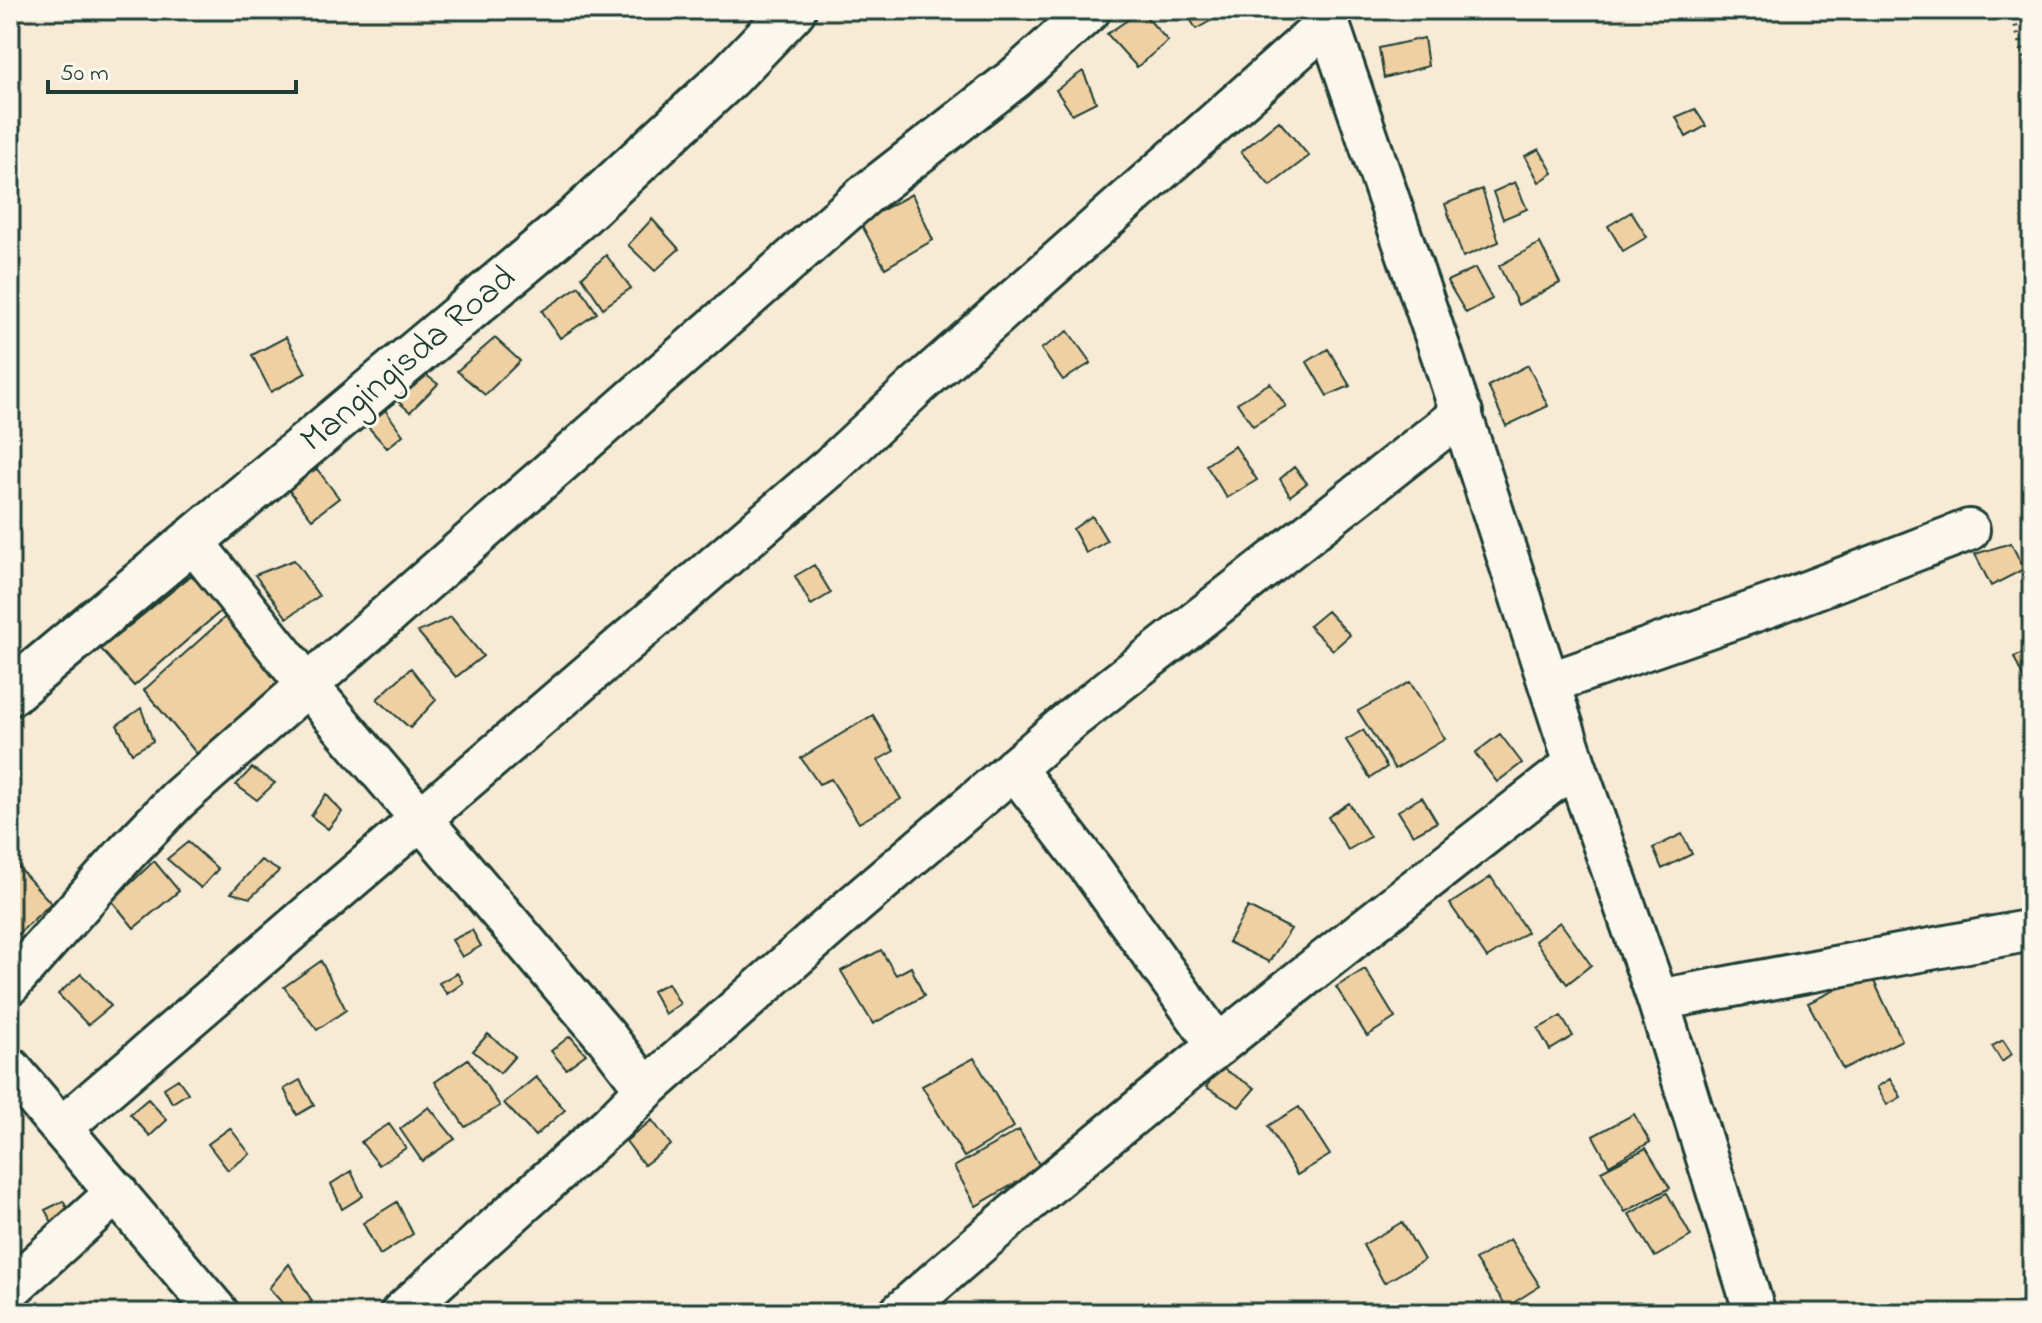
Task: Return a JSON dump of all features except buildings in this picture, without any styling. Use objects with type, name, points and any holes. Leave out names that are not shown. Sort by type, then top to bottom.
[{"type":"street","name":"Mangingisda Road","points":[[10,693],[575,220],[729,77],[793,10]]},
{"type":"street","points":[[10,984],[177,800],[866,194],[1015,78],[1090,10]]},
{"type":"street","points":[[61,1128],[830,467],[1326,16],[1462,413],[1575,764],[1658,1000],[1755,1313]]},
{"type":"street","points":[[401,1313],[646,1089],[1014,768],[1073,718],[1462,413]]},
{"type":"street","points":[[1549,683],[1772,605],[1969,530]]},
{"type":"street","points":[[193,542],[308,686],[607,1038],[646,1089]]},
{"type":"street","points":[[900,1313],[1009,1215],[1575,764]]},
{"type":"street","points":[[1014,768],[1092,870],[1218,1046]]},
{"type":"street","points":[[1658,1000],[2032,930]]},
{"type":"street","points":[[10,1068],[218,1313]]},
{"type":"street","points":[[10,1289],[117,1192]]},
{"type":"path","points":[[2012,10],[2032,90]]}]
